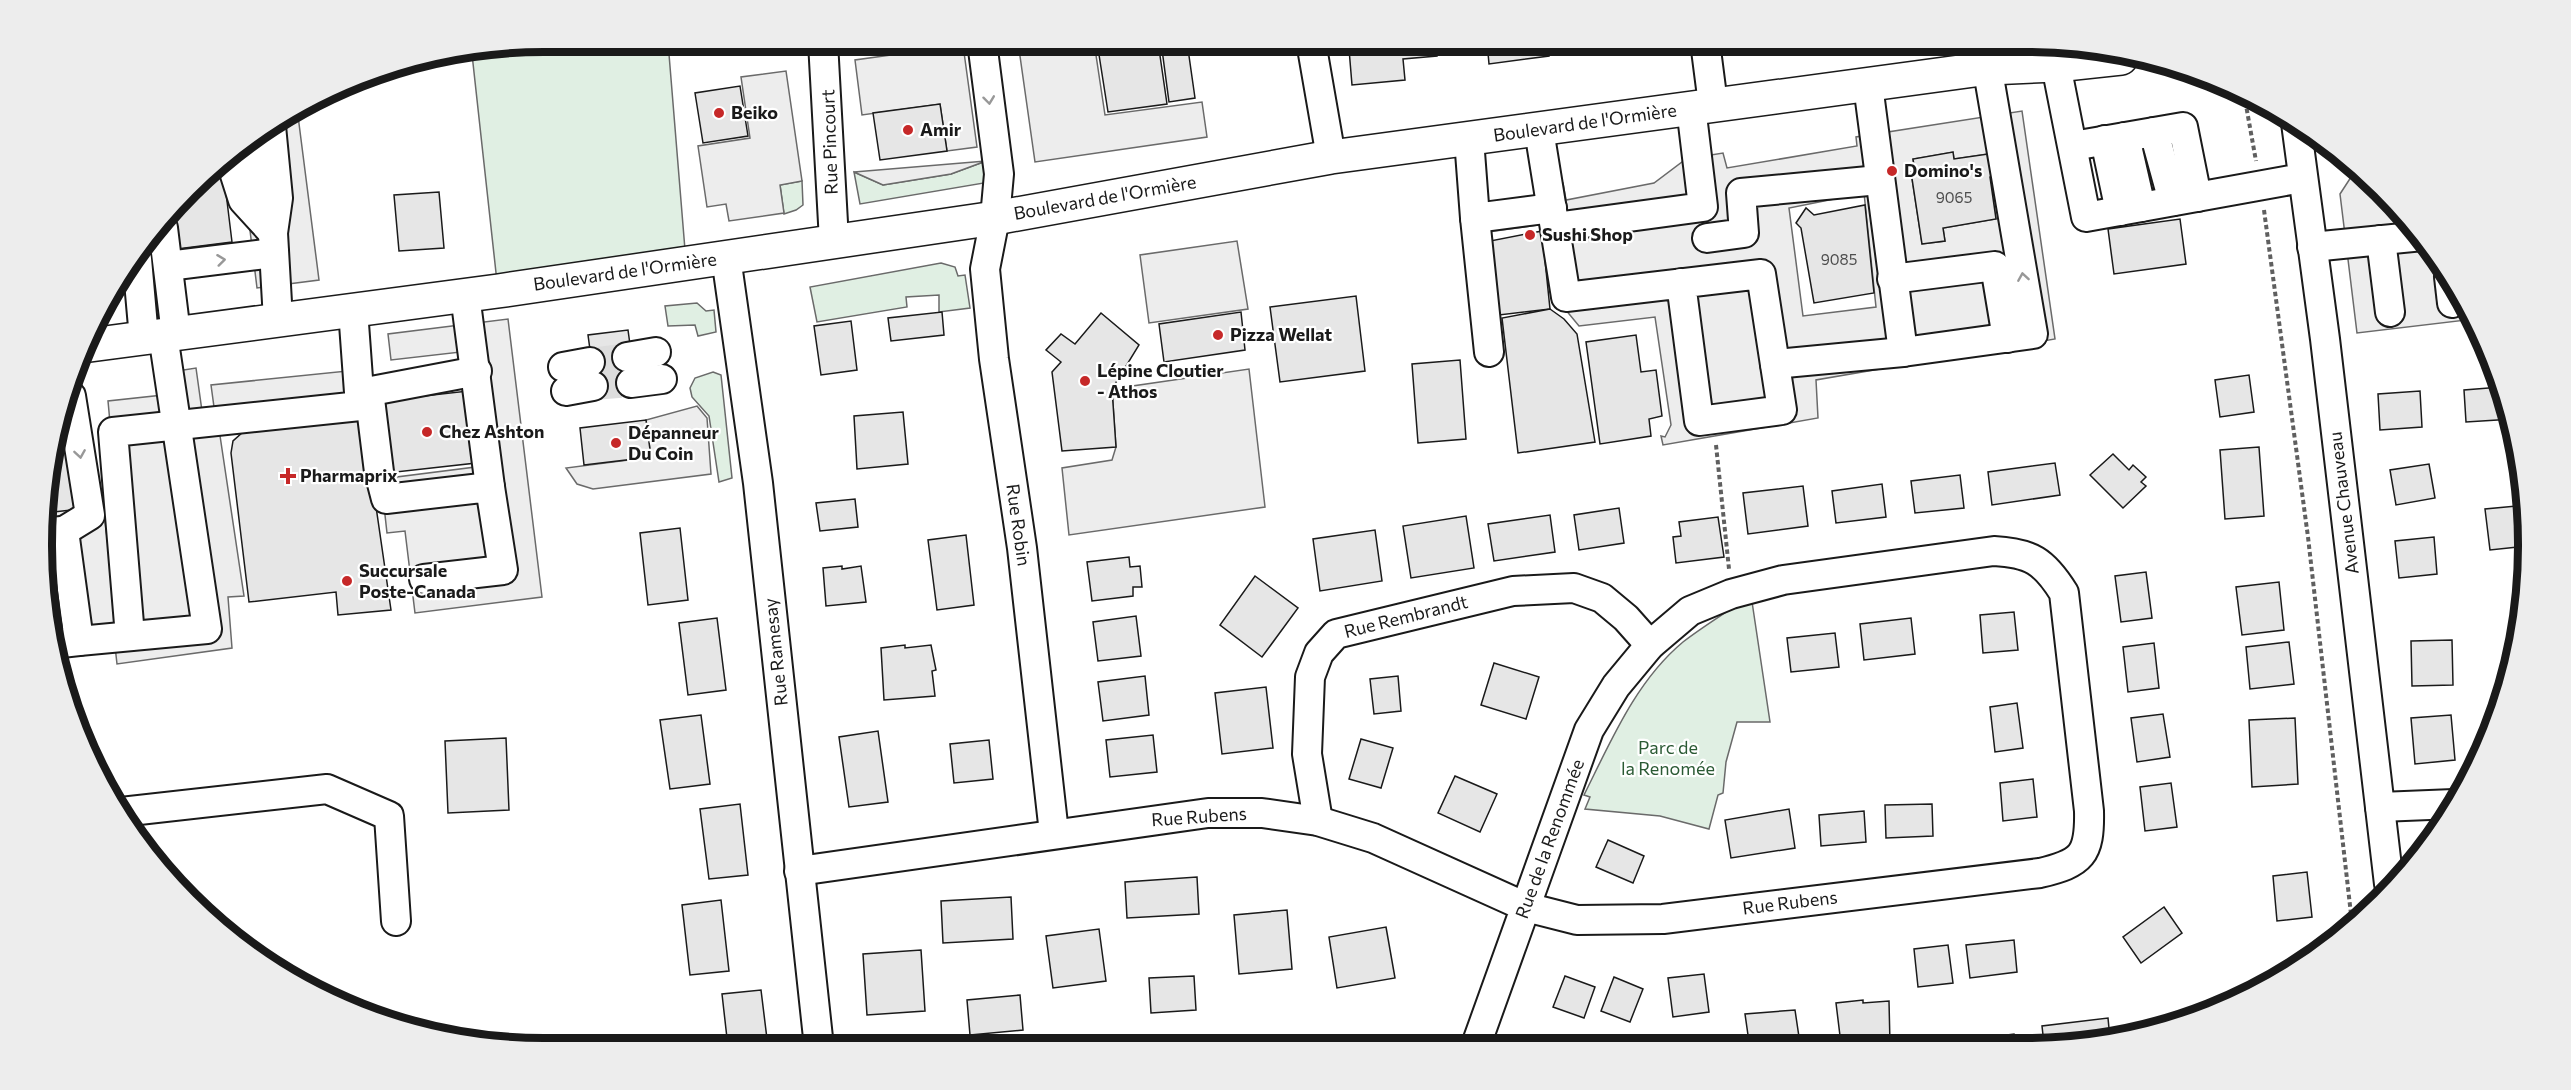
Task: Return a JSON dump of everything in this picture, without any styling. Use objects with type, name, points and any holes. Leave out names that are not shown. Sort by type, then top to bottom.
[{"type":"main road","name":"Boulevard de l'Ormière","points":[[96,344],[465,295],[995,218],[1331,157],[1868,85],[1986,55],[2056,65],[2106,60]]},
{"type":"street","name":"Rue Pincourt","points":[[824,52],[834,242]]},
{"type":"street","name":"Rue Robin","points":[[983,52],[999,174],[995,218],[985,269],[994,358],[1022,548],[1054,833]]},
{"type":"street","points":[[1313,52],[1331,157]]},
{"type":"street","points":[[1705,52],[1702,106],[1703,207],[1713,279]]},
{"type":"street","points":[[1986,55],[2020,336]]},
{"type":"street","points":[[2056,65],[2086,217],[2302,178]]},
{"type":"street","points":[[1868,85],[1903,351]]},
{"type":"street","points":[[2073,146],[2183,127],[2162,203]]},
{"type":"street","points":[[1539,130],[1566,297],[1761,274],[1782,410],[1700,422],[1681,284]]},
{"type":"street","points":[[2138,134],[2162,203]]},
{"type":"street","name":"Avenue Chauveau","points":[[2297,134],[2388,878]]},
{"type":"street","points":[[272,135],[278,198],[273,243],[278,320]]},
{"type":"street","points":[[1469,139],[1490,352]]},
{"type":"street","points":[[249,151],[257,196],[254,211]]},
{"type":"street","points":[[232,165],[243,200],[254,211],[273,243]]},
{"type":"street","points":[[1707,238],[1744,233],[1741,193],[1879,180]]},
{"type":"street","points":[[1475,218],[1554,218],[1703,207]]},
{"type":"street","points":[[161,336],[168,266],[164,233]]},
{"type":"street","points":[[2312,247],[2410,237]]},
{"type":"street","points":[[2381,240],[2390,312]]},
{"type":"street","points":[[168,266],[273,243]]},
{"type":"street","name":"Rue Ramesay","points":[[726,258],[758,483],[818,1038]]},
{"type":"street","points":[[1892,279],[1995,266],[2020,336]]},
{"type":"street","points":[[73,407],[90,515],[54,531],[66,642],[207,629],[161,336],[139,267]]},
{"type":"street","points":[[423,579],[503,570],[465,295]]},
{"type":"street","points":[[353,310],[365,392],[386,499],[490,487]]},
{"type":"street","points":[[1775,364],[2020,336]]},
{"type":"street","points":[[656,352],[629,370],[662,379]]},
{"type":"street","points":[[365,392],[477,371]]},
{"type":"street","points":[[130,636],[113,432],[360,405],[365,392]]},
{"type":"street","name":"Rue Rubens","points":[[799,871],[1054,833],[1208,813],[1262,813],[1318,821],[1373,838],[1526,907],[1577,920],[1663,919],[2040,873],[2063,867],[2081,856],[2089,839],[2089,811],[2064,593],[2042,564],[2022,552],[1994,551],[1783,580],[1731,594],[1690,611],[1650,645]]},
{"type":"street","name":"Rue Rembrandt","points":[[1318,821],[1307,754],[1310,677],[1319,652],[1336,633],[1513,591],[1574,588],[1602,598],[1626,618],[1650,645]]},
{"type":"street","name":"Rue de la Renommée","points":[[1479,1038],[1589,730],[1616,686],[1650,645]]},
{"type":"street","points":[[131,811],[327,789],[388,816],[396,921]]},
{"type":"street","points":[[2380,807],[2444,804]]},
{"type":"path","points":[[2246,104],[2260,186],[2308,537],[2351,915]]},
{"type":"path","points":[[1715,436],[1731,594]]},
{"type":"green space","points":[[545,52],[669,52],[686,262],[498,291],[472,58]]},
{"type":"green space","points":[[986,161],[990,182],[860,204],[854,172],[883,185],[951,174]]},
{"type":"green space","points":[[802,181],[803,205],[784,214],[780,185]]},
{"type":"green space","points":[[941,263],[955,267],[958,276],[965,275],[970,308],[939,312],[939,295],[906,297],[907,307],[817,322],[810,287]]},
{"type":"green space","points":[[697,303],[706,311],[714,310],[716,332],[698,336],[695,325],[668,326],[665,306]]},
{"type":"green space","points":[[713,372],[721,375],[732,478],[719,482],[709,416],[692,397],[690,388],[695,378]]},
{"type":"green space","name":"Parc de la Renomée","points":[[1751,595],[1770,722],[1737,722],[1726,762],[1723,793],[1718,795],[1709,829],[1660,816],[1585,809],[1590,797],[1584,795],[1638,693],[1666,658],[1683,642]]},
{"type":"shaded area","points":[[913,52],[964,52],[977,147],[947,151],[940,104],[862,115],[855,60]]},
{"type":"shaded area","points":[[1019,52],[1096,52],[1105,115],[1202,102],[1207,137],[1035,162]]},
{"type":"shaded area","points":[[786,71],[802,181],[780,185],[784,213],[729,221],[726,204],[707,207],[698,146],[750,138],[741,77]]},
{"type":"shaded area","points":[[2022,111],[2055,339],[1816,380],[1818,418],[1663,445],[1661,436],[1665,437],[1671,425],[1655,317],[1579,326],[1565,309],[1555,307],[1545,224],[1466,235],[1487,209],[1537,203],[1537,187],[1563,183],[1566,200],[1654,183],[1686,159],[1723,153],[1727,168],[1857,146],[1856,137]],"holes":[[[1953,152],[1954,159],[1995,153],[1990,177],[1996,219],[1943,228],[1945,241],[1922,244],[1911,172],[1915,171],[1913,159]],[[1864,193],[1876,307],[1803,316],[1789,208]]]},
{"type":"shaded area","points":[[298,118],[319,280],[257,288],[241,157]]},
{"type":"shaded area","points":[[986,161],[951,174],[883,185],[854,172]]},
{"type":"shaded area","points":[[2352,176],[2374,197],[2417,245],[2464,320],[2357,333],[2340,194]]},
{"type":"shaded area","points":[[1237,241],[1248,309],[1149,323],[1140,255]]},
{"type":"shaded area","points":[[508,319],[542,597],[415,613],[405,531],[387,533],[381,479],[483,466],[469,351],[391,360],[388,334]]},
{"type":"shaded area","points":[[196,368],[202,411],[214,407],[211,385],[357,370],[361,412],[219,429],[244,596],[228,597],[232,648],[117,664],[115,646],[63,644],[54,577],[52,545],[54,511],[103,505],[117,618],[128,617],[108,401],[163,395],[171,372]]},
{"type":"shaded area","points":[[1249,369],[1265,507],[1069,535],[1062,468],[1112,460],[1116,447],[1112,389]]},
{"type":"shaded area","points":[[697,406],[707,418],[711,474],[593,489],[577,484],[566,468],[651,457],[646,420]]},
{"type":"building","points":[[1099,52],[1159,52],[1167,104],[1108,112]]},
{"type":"building","points":[[1162,52],[1188,52],[1195,98],[1169,102]]},
{"type":"building","points":[[1349,52],[1437,52],[1437,56],[1403,59],[1405,80],[1352,85]]},
{"type":"building","points":[[1488,52],[1549,52],[1549,56],[1489,64]]},
{"type":"building","points":[[740,86],[748,136],[703,143],[695,93]]},
{"type":"building","points":[[940,104],[947,151],[880,160],[873,113]]},
{"type":"building","points":[[1953,152],[1954,159],[1995,153],[1999,175],[1990,177],[1996,219],[1943,228],[1945,241],[1922,244],[1911,172],[1915,171],[1913,159]]},
{"type":"building","points":[[223,172],[232,242],[177,249],[174,222]]},
{"type":"building","points":[[439,192],[444,248],[399,251],[394,195]]},
{"type":"building","points":[[1865,205],[1874,293],[1814,303],[1801,228],[1796,223],[1806,208],[1814,215]]},
{"type":"building","points":[[2180,219],[2186,264],[2114,274],[2108,229]]},
{"type":"building","points":[[1542,231],[1550,309],[1499,315],[1490,241]]},
{"type":"building","points":[[1356,296],[1365,371],[1280,382],[1270,307]]},
{"type":"building","points":[[1550,309],[1564,319],[1577,334],[1595,442],[1518,453],[1502,318]]},
{"type":"building","points":[[942,312],[944,335],[891,341],[888,318]]},
{"type":"building","points":[[1241,312],[1245,350],[1164,362],[1159,324]]},
{"type":"building","name":"Lépine Cloutier - Athos","points":[[1101,313],[1139,345],[1112,389],[1116,447],[1062,451],[1052,372],[1061,362],[1046,350],[1061,334],[1075,344]]},
{"type":"building","points":[[851,321],[857,370],[821,375],[814,326]]},
{"type":"building","points":[[628,330],[636,388],[596,394],[588,335]]},
{"type":"building","points":[[1636,335],[1641,372],[1656,370],[1662,416],[1649,419],[1651,436],[1600,444],[1586,342]]},
{"type":"building","points":[[1460,360],[1466,439],[1418,443],[1412,364]]},
{"type":"building","points":[[2249,375],[2254,412],[2220,417],[2215,380]]},
{"type":"building","points":[[2492,388],[2502,420],[2466,422],[2464,390]]},
{"type":"building","name":"Chez Ashton","points":[[468,391],[476,463],[387,473],[379,401]]},
{"type":"building","points":[[2420,391],[2422,427],[2380,430],[2378,394]]},
{"type":"building","points":[[903,412],[908,464],[857,469],[854,416]]},
{"type":"building","points":[[363,417],[391,610],[338,615],[336,592],[249,602],[231,453],[233,441],[243,432]]},
{"type":"building","name":"Dépanneur Du Coin","points":[[646,420],[651,457],[584,465],[580,428]]},
{"type":"building","points":[[68,423],[80,509],[54,512],[57,481]]},
{"type":"building","points":[[2259,447],[2264,516],[2225,519],[2220,450]]},
{"type":"building","points":[[2113,454],[2129,470],[2133,465],[2146,477],[2141,482],[2146,486],[2123,508],[2090,475]]},
{"type":"building","points":[[2055,463],[2060,495],[1992,505],[1988,472]]},
{"type":"building","points":[[2429,464],[2435,498],[2396,505],[2390,470]]},
{"type":"building","points":[[1960,475],[1964,508],[1915,513],[1911,481]]},
{"type":"building","points":[[1882,484],[1886,517],[1836,523],[1832,491]]},
{"type":"building","points":[[1803,486],[1808,526],[1748,534],[1743,493]]},
{"type":"building","points":[[855,499],[858,527],[820,531],[816,503]]},
{"type":"building","points":[[2516,506],[2518,547],[2490,550],[2485,509]]},
{"type":"building","points":[[1619,508],[1624,543],[1579,550],[1574,515]]},
{"type":"building","points":[[1550,515],[1555,552],[1494,561],[1488,524]]},
{"type":"building","points":[[1466,516],[1474,568],[1411,578],[1403,526]]},
{"type":"building","points":[[1718,517],[1724,557],[1676,563],[1673,537],[1681,536],[1679,522]]},
{"type":"building","points":[[680,528],[688,600],[648,605],[640,533]]},
{"type":"building","points":[[1375,530],[1382,581],[1320,591],[1313,539]]},
{"type":"building","points":[[966,535],[974,605],[937,610],[928,540]]},
{"type":"building","points":[[2434,537],[2437,574],[2399,578],[2395,541]]},
{"type":"building","points":[[1129,557],[1130,567],[1140,566],[1142,587],[1133,587],[1133,596],[1092,601],[1087,562]]},
{"type":"building","points":[[842,566],[842,569],[861,566],[866,602],[826,606],[823,568]]},
{"type":"building","points":[[2146,572],[2152,618],[2121,622],[2115,576]]},
{"type":"building","points":[[1255,576],[1298,608],[1262,657],[1220,625]]},
{"type":"building","points":[[2279,582],[2284,630],[2242,635],[2236,587]]},
{"type":"building","points":[[2014,612],[2018,650],[1983,653],[1980,615]]},
{"type":"building","points":[[1136,616],[1141,656],[1098,661],[1093,622]]},
{"type":"building","points":[[717,618],[726,690],[688,695],[679,623]]},
{"type":"building","points":[[1911,618],[1915,654],[1864,660],[1860,624]]},
{"type":"building","points":[[1835,633],[1839,667],[1791,672],[1787,638]]},
{"type":"building","points":[[2452,640],[2453,685],[2412,686],[2411,641]]},
{"type":"building","points":[[2289,642],[2294,684],[2250,689],[2246,647]]},
{"type":"building","points":[[2154,643],[2159,688],[2128,692],[2123,647]]},
{"type":"building","points":[[905,645],[905,648],[931,645],[936,670],[932,671],[935,696],[884,700],[881,648]]},
{"type":"building","points":[[1494,663],[1539,677],[1526,719],[1481,705]]},
{"type":"building","points":[[1145,676],[1149,715],[1103,721],[1098,682]]},
{"type":"building","points":[[1398,676],[1401,711],[1374,714],[1370,679]]},
{"type":"building","points":[[1266,687],[1273,748],[1222,754],[1215,693]]},
{"type":"building","points":[[2017,703],[2023,748],[1995,752],[1990,707]]},
{"type":"building","points":[[2163,714],[2170,757],[2137,762],[2131,718]]},
{"type":"building","points":[[701,715],[710,784],[670,789],[660,720]]},
{"type":"building","points":[[2451,715],[2455,760],[2415,764],[2411,718]]},
{"type":"building","points":[[2295,718],[2298,784],[2252,787],[2249,720]]},
{"type":"building","points":[[878,731],[888,802],[849,807],[839,737]]},
{"type":"building","points":[[1153,735],[1157,772],[1110,777],[1106,740]]},
{"type":"building","points":[[506,738],[509,810],[448,813],[445,741]]},
{"type":"building","points":[[1361,739],[1393,748],[1381,788],[1349,779]]},
{"type":"building","points":[[989,740],[993,779],[954,783],[950,744]]},
{"type":"building","points":[[1455,776],[1497,794],[1480,832],[1438,813]]},
{"type":"building","points":[[2033,779],[2037,817],[2003,821],[2000,783]]},
{"type":"building","points":[[2171,783],[2177,827],[2145,831],[2140,787]]},
{"type":"building","points":[[740,804],[748,875],[709,879],[700,809]]},
{"type":"building","points":[[1932,804],[1933,836],[1886,838],[1885,805]]},
{"type":"building","points":[[1789,809],[1795,848],[1731,858],[1725,820]]},
{"type":"building","points":[[1864,811],[1866,842],[1821,846],[1819,815]]},
{"type":"building","points":[[1608,840],[1644,856],[1633,883],[1596,867]]},
{"type":"building","points":[[2307,872],[2312,917],[2277,921],[2273,876]]},
{"type":"building","points":[[1197,877],[1199,914],[1127,918],[1125,882]]},
{"type":"building","points":[[1011,897],[1013,939],[943,943],[941,901]]},
{"type":"building","points":[[721,900],[729,971],[690,975],[682,905]]},
{"type":"building","points":[[2164,907],[2182,933],[2141,963],[2123,937]]},
{"type":"building","points":[[1287,910],[1292,969],[1239,974],[1234,915]]},
{"type":"building","points":[[1386,927],[1395,978],[1337,988],[1329,937]]},
{"type":"building","points":[[1099,929],[1106,981],[1053,988],[1046,936]]},
{"type":"building","points":[[2014,940],[2017,972],[1970,978],[1966,945]]},
{"type":"building","points":[[1948,945],[1953,983],[1918,987],[1914,949]]},
{"type":"building","points":[[921,950],[925,1011],[867,1015],[863,954]]},
{"type":"building","points":[[1704,974],[1709,1012],[1673,1017],[1668,978]]},
{"type":"building","points":[[1194,976],[1196,1010],[1151,1013],[1149,978]]},
{"type":"building","points":[[1565,976],[1595,987],[1584,1018],[1553,1007]]},
{"type":"building","points":[[1614,977],[1643,989],[1630,1022],[1601,1011]]},
{"type":"building","points":[[761,990],[767,1038],[727,1038],[722,994]]},
{"type":"building","points":[[1020,995],[1023,1030],[970,1035],[967,1000]]},
{"type":"building","points":[[1863,1000],[1863,1003],[1889,1001],[1890,1038],[1840,1038],[1836,1003]]},
{"type":"building","points":[[1795,1010],[1799,1037],[1748,1038],[1745,1014]]},
{"type":"building","points":[[2108,1018],[2109,1030],[2043,1037],[2042,1026]]},
{"type":"building","points":[[2014,1034],[2014,1038],[1983,1038]]},
{"type":"tunnel","points":[[590,362],[627,357]]},
{"type":"tunnel","points":[[593,386],[631,383]]},
{"type":"place","name":"Beiko","points":[[719,113]]},
{"type":"place","name":"Amir","points":[[908,130]]},
{"type":"place","name":"Domino's","points":[[1892,171]]},
{"type":"place","name":"Sushi Shop","points":[[1530,235]]},
{"type":"place","name":"Pizza Wellat","points":[[1218,335]]},
{"type":"place","name":"Lépine Cloutier - Athos","points":[[1085,381]]},
{"type":"place","name":"Chez Ashton","points":[[427,432]]},
{"type":"place","name":"Dépanneur Du Coin","points":[[616,443]]},
{"type":"place","name":"Pharmaprix","points":[[288,476]]},
{"type":"place","name":"Succursale Poste-Canada","points":[[347,581]]}]
